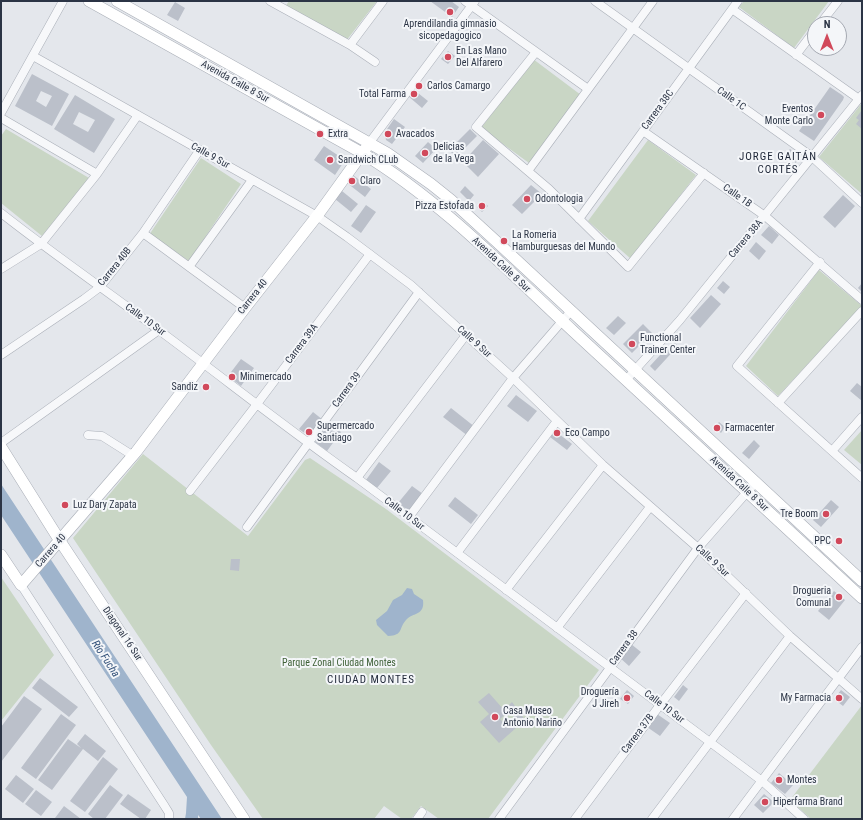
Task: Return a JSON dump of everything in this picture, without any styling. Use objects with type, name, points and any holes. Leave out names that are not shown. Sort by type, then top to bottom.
[{"type":"main road","name":"Avenida Calle 8 Sur","points":[[89,1],[362,153],[402,179],[441,210],[862,598]]},
{"type":"main road","name":"Avenida Calle 8 Sur","points":[[121,2],[370,142],[408,167],[451,200],[862,581]]},
{"type":"main road","name":"Carrera 40","points":[[21,585],[132,455],[316,216],[370,142]]},
{"type":"main road","name":"Diagonal 16 Sur","points":[[1,447],[57,544],[244,819]]},
{"type":"main road","points":[[1,555],[21,585]]},
{"type":"street","points":[[1,113],[63,1]]},
{"type":"street","points":[[270,1],[281,4],[350,45],[375,62]]},
{"type":"street","points":[[350,45],[383,1]]},
{"type":"street","name":"Calle 1C","points":[[595,1],[811,156],[862,202]]},
{"type":"street","points":[[528,171],[653,1]]},
{"type":"street","name":"Carrera 38C","points":[[579,219],[738,1]]},
{"type":"street","points":[[826,16],[838,1]]},
{"type":"street","points":[[471,2],[536,52],[588,89]]},
{"type":"street","name":"Carrera 40","points":[[370,142],[471,2]]},
{"type":"street","points":[[732,9],[796,55],[860,97]]},
{"type":"street","points":[[796,55],[807,41]]},
{"type":"street","points":[[536,52],[476,128],[528,171],[628,267],[704,173]]},
{"type":"street","name":"Calle 9 Sur","points":[[33,56],[316,216],[370,254],[419,292],[513,378],[602,465],[698,548],[790,636],[862,699]]},
{"type":"street","name":"Carrera 38A","points":[[626,380],[680,320],[860,97]]},
{"type":"street","points":[[1,269],[41,244],[97,174],[138,115]]},
{"type":"street","points":[[1,118],[97,174]]},
{"type":"street","name":"Calle 1B","points":[[643,131],[765,216],[820,262],[862,300]]},
{"type":"street","name":"Carrera 40B","points":[[1,354],[84,300],[100,287],[143,233],[199,151]]},
{"type":"street","points":[[189,267],[252,180]]},
{"type":"street","name":"Calle 10 Sur","points":[[1,213],[159,330],[308,444],[357,478],[711,742],[762,781],[804,819]]},
{"type":"street","points":[[143,233],[245,308]]},
{"type":"street","name":"Carrera 39A","points":[[190,490],[370,254]]},
{"type":"street","points":[[820,262],[737,366],[862,478]]},
{"type":"street","name":"Carrera 39","points":[[247,527],[419,292]]},
{"type":"street","points":[[409,517],[513,378],[571,311]]},
{"type":"street","points":[[778,403],[862,311]]},
{"type":"street","points":[[1,443],[159,330]]},
{"type":"street","points":[[357,478],[466,335]]},
{"type":"street","points":[[832,451],[862,417]]},
{"type":"street","points":[[457,553],[557,421]]},
{"type":"street","points":[[88,435],[102,436],[132,455]]},
{"type":"street","points":[[506,590],[602,465]]},
{"type":"street","name":"Carrera 38","points":[[499,819],[698,548],[756,482]]},
{"type":"street","points":[[557,628],[650,507]]},
{"type":"street","points":[[21,585],[169,816]]},
{"type":"street","name":"Carrera 37B","points":[[575,819],[746,593]]},
{"type":"street","points":[[652,819],[790,636]]},
{"type":"street","points":[[733,819],[862,647]]},
{"type":"green space","points":[[289,1],[377,1],[346,41],[285,7]]},
{"type":"green space","points":[[744,1],[829,1],[818,16],[807,16],[807,31],[794,48],[739,7]]},
{"type":"green space","points":[[533,59],[581,95],[529,163],[481,128]]},
{"type":"green space","points":[[862,103],[862,194],[819,157]]},
{"type":"green space","points":[[6,129],[89,178],[42,236],[1,203],[1,136]]},
{"type":"green space","points":[[648,140],[696,175],[631,259],[588,221]]},
{"type":"green space","points":[[201,158],[241,184],[189,261],[149,235]]},
{"type":"green space","points":[[819,270],[862,306],[778,396],[746,366]]},
{"type":"green space","points":[[862,430],[862,465],[844,450]]},
{"type":"green space","name":"Parque Zonal Ciudad Montes","points":[[143,454],[248,536],[305,460],[310,458],[386,509],[599,670],[488,819],[439,819],[421,806],[411,819],[402,819],[384,806],[374,819],[263,819],[211,745],[73,538]]},
{"type":"green space","points":[[1,577],[54,655],[1,721]]},
{"type":"green space","points":[[862,705],[862,819],[811,819],[790,800]]},
{"type":"water","name":"Río Fucha","points":[[1,484],[222,819],[201,819],[198,815],[198,819],[185,819],[187,797],[1,515]]},
{"type":"water","points":[[407,588],[412,589],[414,594],[423,600],[422,609],[406,620],[399,633],[388,636],[377,625],[376,620],[387,611],[393,600],[402,595]]},
{"type":"building","name":"Aprendilandia gimnasio sicopedagogico","points":[[430,1],[451,1],[459,7],[452,17]]},
{"type":"building","points":[[175,2],[185,8],[178,21],[167,15]]},
{"type":"building","name":"En Las Mano Del Alfarero","points":[[448,51],[455,56],[448,64],[441,59]]},
{"type":"building","points":[[32,74],[69,94],[52,126],[15,106]],"holes":[[[41,91],[52,96],[46,107],[36,101]]]},
{"type":"building","name":"Eventos Monte Carlo","points":[[830,87],[844,97],[814,141],[799,131]]},
{"type":"building","points":[[413,89],[428,101],[422,108],[408,96]]},
{"type":"building","points":[[75,95],[115,119],[94,153],[54,129]],"holes":[[[79,112],[95,120],[88,132],[73,124]]]},
{"type":"building","points":[[862,110],[862,129],[856,124],[859,120],[856,118]]},
{"type":"building","points":[[394,119],[405,127],[392,144],[386,140],[385,132]]},
{"type":"building","points":[[470,129],[477,136],[456,157],[449,150]]},
{"type":"building","points":[[483,140],[499,154],[478,177],[463,162]]},
{"type":"building","name":"Delicias de la Vega","points":[[428,142],[436,149],[423,163],[415,156]]},
{"type":"building","name":"Sandwich CLub","points":[[324,146],[345,160],[335,175],[314,160]]},
{"type":"building","points":[[790,149],[798,157],[796,163],[785,155]]},
{"type":"building","points":[[353,175],[371,189],[365,197],[347,183]]},
{"type":"building","name":"Odontologia","points":[[531,185],[542,194],[522,214],[512,205]]},
{"type":"building","points":[[465,186],[474,195],[469,201],[460,192]]},
{"type":"building","points":[[342,191],[358,204],[351,212],[335,199]]},
{"type":"building","points":[[843,195],[855,206],[835,228],[823,217]]},
{"type":"building","name":"Pizza Estofada","points":[[483,201],[488,206],[482,212],[477,207]]},
{"type":"building","points":[[366,205],[376,212],[361,233],[351,226]]},
{"type":"building","points":[[769,226],[779,235],[772,244],[761,235]]},
{"type":"building","points":[[756,242],[766,251],[759,260],[749,251]]},
{"type":"building","points":[[723,281],[730,287],[724,294],[717,288]]},
{"type":"building","points":[[862,283],[862,292],[858,288]]},
{"type":"building","points":[[711,295],[721,304],[700,328],[690,318]]},
{"type":"building","points":[[618,316],[626,323],[614,335],[606,328]]},
{"type":"building","points":[[643,324],[652,333],[632,353],[623,344]]},
{"type":"building","points":[[673,341],[678,346],[655,371],[650,366]]},
{"type":"building","points":[[241,359],[254,368],[241,386],[228,376]]},
{"type":"building","points":[[857,383],[862,387],[862,401],[850,391]]},
{"type":"building","points":[[516,395],[537,411],[528,422],[507,406]]},
{"type":"building","points":[[451,408],[475,427],[468,436],[443,417]]},
{"type":"building","points":[[313,412],[323,420],[310,437],[299,429]]},
{"type":"building","points":[[719,422],[725,427],[721,433],[715,427]]},
{"type":"building","points":[[329,424],[341,432],[327,451],[315,442]]},
{"type":"building","points":[[555,431],[572,444],[567,450],[550,437]]},
{"type":"building","points":[[754,440],[760,446],[749,459],[742,453]]},
{"type":"building","points":[[379,462],[391,471],[377,488],[366,480]]},
{"type":"building","points":[[412,486],[423,494],[409,511],[398,503]]},
{"type":"building","points":[[455,497],[478,515],[471,524],[448,506]]},
{"type":"building","name":"Tre Boom","points":[[831,500],[839,507],[821,527],[813,520]]},
{"type":"building","points":[[231,559],[240,559],[239,571],[230,570]]},
{"type":"building","points":[[834,591],[845,600],[829,620],[818,611]]},
{"type":"building","points":[[631,644],[641,652],[629,666],[619,657]]},
{"type":"building","points":[[40,678],[78,707],[69,717],[32,688]]},
{"type":"building","points":[[683,685],[688,689],[679,701],[674,697]]},
{"type":"building","points":[[627,690],[634,696],[628,704],[620,699]]},
{"type":"building","points":[[841,690],[850,697],[843,706],[834,699]]},
{"type":"building","name":"Casa Museo Antonio Nariño","points":[[489,693],[504,710],[512,702],[525,720],[499,743],[480,722],[489,714],[478,702]],"holes":[[[509,711],[516,719],[507,727],[500,719]]]},
{"type":"building","points":[[24,696],[42,709],[1,762],[1,727]]},
{"type":"building","points":[[61,714],[76,725],[36,779],[21,768]]},
{"type":"building","points":[[657,714],[670,723],[660,736],[647,727]]},
{"type":"building","points":[[85,734],[106,751],[98,761],[83,749],[52,790],[38,780],[68,739],[81,748],[77,744]]},
{"type":"building","points":[[103,757],[118,769],[85,812],[70,801]]},
{"type":"building","points":[[779,773],[793,785],[785,794],[771,783]]},
{"type":"building","points":[[16,775],[34,789],[23,803],[5,789]]},
{"type":"building","points":[[110,785],[123,795],[105,819],[94,819],[88,814]]},
{"type":"building","points":[[36,790],[52,802],[41,816],[25,804]]},
{"type":"building","points":[[128,794],[151,810],[145,819],[141,819],[120,804]]},
{"type":"building","points":[[764,794],[774,802],[763,813],[754,805]]},
{"type":"building","points":[[64,806],[81,819],[56,819],[55,818]]},
{"type":"place","name":"Aprendilandia gimnasio sicopedagogico","points":[[450,12]]},
{"type":"place","name":"En Las Mano Del Alfarero","points":[[448,57]]},
{"type":"place","name":"Carlos Camargo","points":[[419,86]]},
{"type":"place","name":"Total Farma","points":[[414,94]]},
{"type":"place","name":"Eventos Monte Carlo","points":[[821,115]]},
{"type":"place","name":"Extra","points":[[320,134]]},
{"type":"place","name":"Avacados","points":[[388,134]]},
{"type":"place","name":"Delicias de la Vega","points":[[425,153]]},
{"type":"place","name":"Sandwich CLub","points":[[330,160]]},
{"type":"place","name":"Claro","points":[[352,181]]},
{"type":"place","name":"Odontologia","points":[[527,199]]},
{"type":"place","name":"Pizza Estofada","points":[[482,206]]},
{"type":"place","name":"La Romeria Hamburguesas del Mundo","points":[[504,241]]},
{"type":"place","name":"Functional Trainer Center","points":[[632,344]]},
{"type":"place","name":"Minimercado","points":[[232,377]]},
{"type":"place","name":"Sandiz","points":[[206,387]]},
{"type":"place","name":"Farmacenter","points":[[717,428]]},
{"type":"place","name":"Supermercado Santiago","points":[[309,432]]},
{"type":"place","name":"Eco Campo","points":[[557,433]]},
{"type":"place","name":"Luz Dary Zapata","points":[[65,505]]},
{"type":"place","name":"Tre Boom","points":[[826,514]]},
{"type":"place","name":"PPC","points":[[839,541]]},
{"type":"place","name":"Drogueria Comunal","points":[[839,597]]},
{"type":"place","name":"Droguería J Jireh","points":[[627,698]]},
{"type":"place","name":"My Farmacia","points":[[839,698]]},
{"type":"place","name":"Casa Museo Antonio Nariño","points":[[495,717]]},
{"type":"place","name":"Montes","points":[[779,780]]},
{"type":"place","name":"Hiperfarma Brand","points":[[765,802]]},
{"type":"district","name":"JORGE GAITÁN CORTÉS","points":[[778,163]]},
{"type":"district","name":"CIUDAD MONTES","points":[[371,680]]}]
